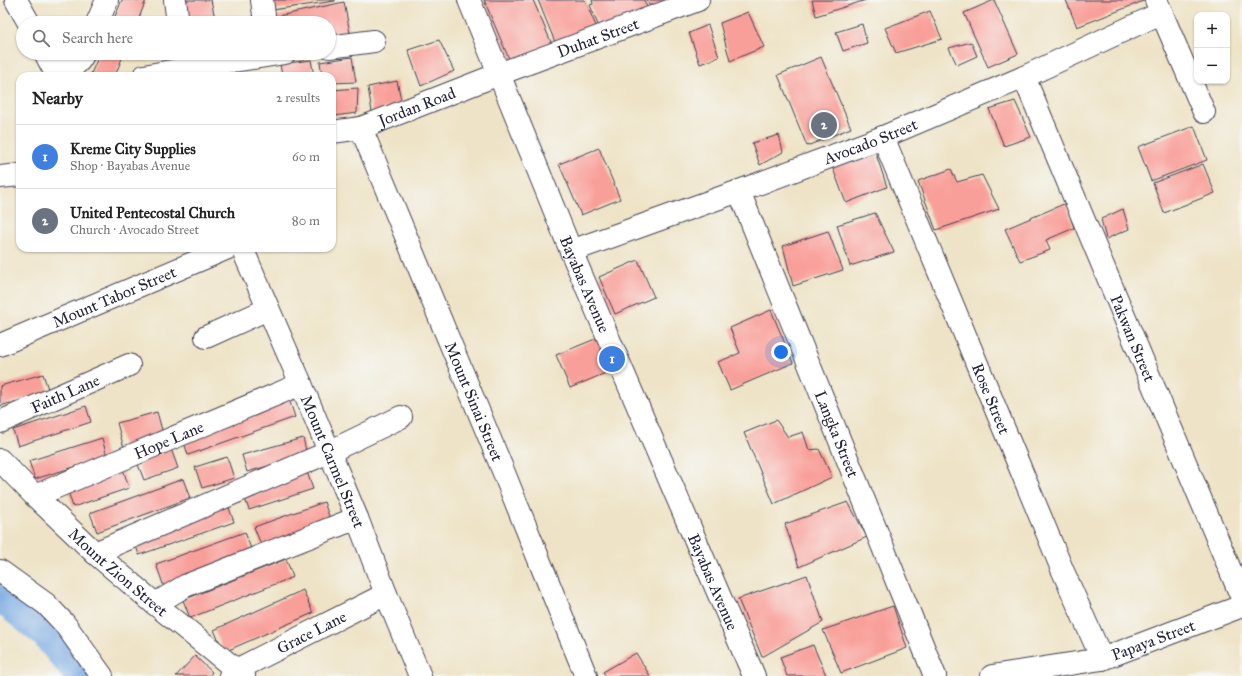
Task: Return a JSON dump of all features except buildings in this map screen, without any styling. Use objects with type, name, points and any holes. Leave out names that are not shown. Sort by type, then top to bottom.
[{"type":"street","points":[[16,0],[25,16]]},
{"type":"street","points":[[100,16],[107,0]]},
{"type":"street","points":[[175,0],[177,16]]},
{"type":"street","points":[[262,0],[264,16]]},
{"type":"street","name":"Bayabas Avenue","points":[[469,0],[571,251],[754,676]]},
{"type":"street","name":"Duhat Street","points":[[499,74],[698,0]]},
{"type":"street","points":[[1159,7],[1204,112]]},
{"type":"street","name":"Avocado Street","points":[[571,251],[739,192],[883,137],[1024,77],[1159,7]]},
{"type":"street","points":[[336,46],[374,41]]},
{"type":"street","points":[[48,60],[54,72]]},
{"type":"street","points":[[60,72],[81,60]]},
{"type":"street","points":[[159,72],[182,66],[228,60]]},
{"type":"street","name":"Jordan Road","points":[[336,131],[361,128],[499,74]]},
{"type":"street","name":"Pakwan Street","points":[[1024,77],[1242,598]]},
{"type":"street","name":"Mount Sinai Street","points":[[361,128],[502,468],[586,676]]},
{"type":"street","name":"Rose Street","points":[[883,137],[1062,569],[1102,659]]},
{"type":"street","points":[[0,177],[16,175]]},
{"type":"street","name":"Langka Street","points":[[739,192],[935,676]]},
{"type":"street","name":"Mount Tabor Street","points":[[0,344],[218,252]]},
{"type":"street","name":"Mount Carmel Street","points":[[244,252],[357,518],[386,594],[420,676]]},
{"type":"street","points":[[206,337],[268,309]]},
{"type":"street","name":"Faith Lane","points":[[0,422],[129,365]]},
{"type":"street","name":"Hope Lane","points":[[35,496],[301,384]]},
{"type":"street","points":[[95,553],[329,452],[402,417]]},
{"type":"street","name":"Mount Zion Street","points":[[0,460],[35,496],[95,553],[237,674]]},
{"type":"street","points":[[155,604],[185,586],[357,518]]},
{"type":"street","points":[[0,571],[46,604],[64,623],[102,676]]},
{"type":"street","name":"Grace Lane","points":[[237,674],[386,594]]},
{"type":"street","name":"Papaya Street","points":[[992,676],[1102,659],[1242,606]]},
{"type":"street","points":[[935,676],[949,676]]},
{"type":"waterway","points":[[0,593],[47,631],[84,676]]},
{"type":"place","name":"United Pentecostal Church","points":[[824,125]]},
{"type":"place","name":"Kreme City Supplies","points":[[612,359]]}]
